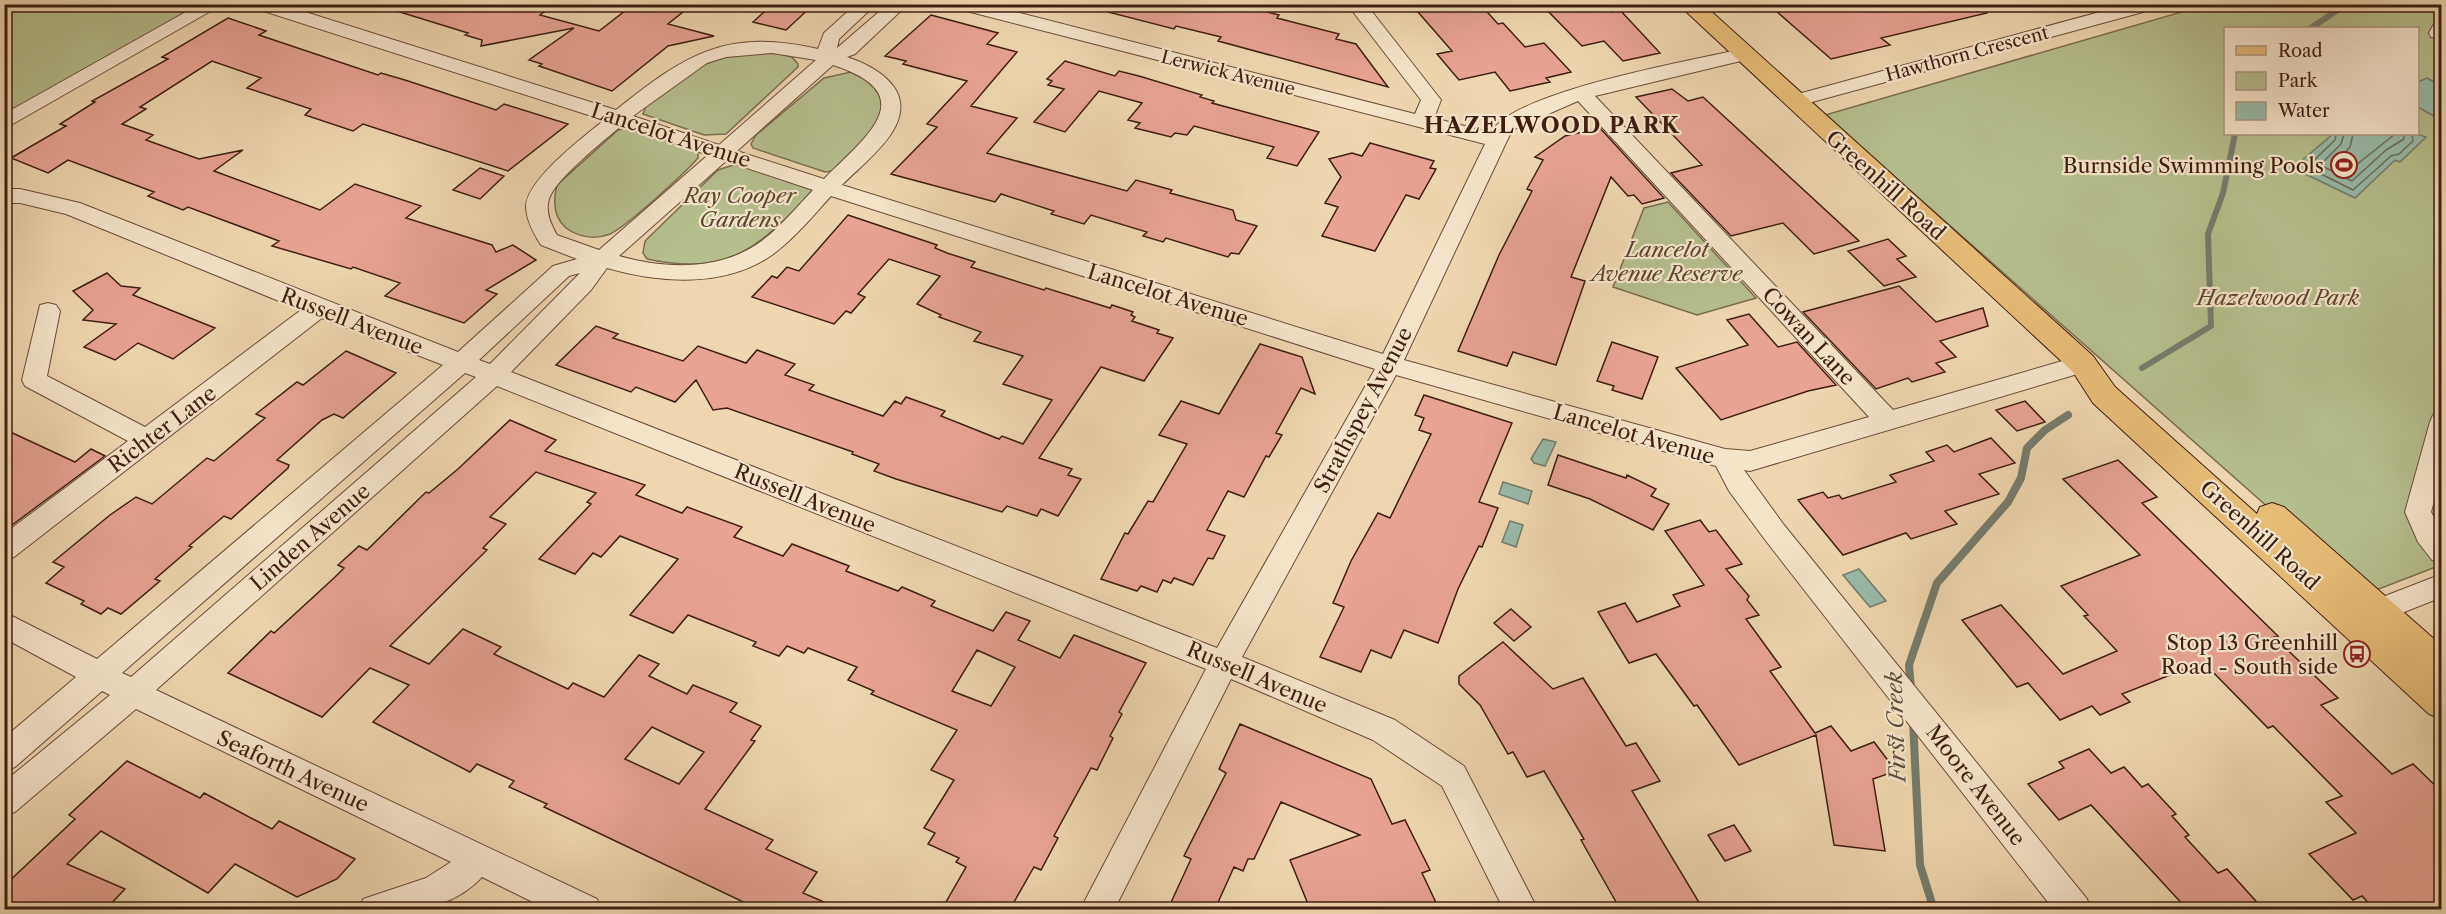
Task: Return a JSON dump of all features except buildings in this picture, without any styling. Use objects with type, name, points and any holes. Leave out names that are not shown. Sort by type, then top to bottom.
[{"type":"main road","name":"Greenhill Road","points":[[1689,4],[1742,55],[2083,364],[2104,395],[2365,616],[2442,668]]},
{"type":"main road","name":"Greenhill Road","points":[[2365,616],[2442,703]]},
{"type":"street","points":[[4,123],[214,4]]},
{"type":"street","name":"Lancelot Avenue","points":[[260,4],[620,118],[828,188],[1390,364],[1725,459],[1750,461],[2083,364]]},
{"type":"street","points":[[830,58],[827,46],[831,38],[867,4]]},
{"type":"street","name":"Linden Avenue","points":[[4,802],[133,693],[494,375],[583,285],[602,259],[830,58],[848,50],[898,4]]},
{"type":"street","name":"Lerwick Avenue","points":[[961,4],[1495,140]]},
{"type":"street","points":[[1356,4],[1431,100],[1422,122]]},
{"type":"street","name":"Hawthorn Crescent","points":[[1794,101],[2137,8],[2140,4]]},
{"type":"street","points":[[2442,26],[2438,33],[2442,33]]},
{"type":"street","points":[[772,47],[809,52],[868,72],[884,84],[891,100],[892,114],[883,130],[828,188],[761,252],[733,264],[681,273],[652,272],[602,259],[549,240],[537,212],[539,196],[551,180],[620,118],[672,75],[710,56],[772,47]]},
{"type":"street","name":"Strathspey Avenue","points":[[1096,909],[1224,663],[1390,364],[1495,140],[1504,126],[1532,110],[1582,94],[1742,55]]},
{"type":"street","name":"Cowan Lane","points":[[1582,94],[1888,421]]},
{"type":"street","name":"Russell Avenue","points":[[4,196],[20,196],[72,208],[319,308],[1224,663],[1384,730],[1453,776],[1522,909]]},
{"type":"street","name":"Linden Avenue","points":[[4,757],[461,363],[561,271],[602,259]]},
{"type":"street","name":"Richter Lane","points":[[4,549],[319,308]]},
{"type":"street","points":[[48,311],[34,380],[148,440]]},
{"type":"street","points":[[2442,422],[2418,512],[2427,534],[2442,552]]},
{"type":"street","name":"Moore Avenue","points":[[1725,459],[1738,484],[2075,909]]},
{"type":"street","points":[[2365,616],[2442,585]]},
{"type":"street","name":"Seaforth Avenue","points":[[4,624],[133,693],[585,909]]},
{"type":"street","points":[[375,909],[446,886],[467,873],[478,858]]},
{"type":"green space","points":[[5,5],[199,5],[5,117]]},
{"type":"green space","name":"Hazelwood Park","points":[[2199,5],[2441,5],[2441,565],[2366,594],[1825,115],[2199,7]]},
{"type":"green space","name":"Ray Cooper Gardens","points":[[772,52],[792,57],[798,67],[726,134],[704,135],[643,114],[646,106],[703,65],[727,56]]},
{"type":"green space","name":"Ray Cooper Gardens","points":[[851,72],[869,81],[883,95],[883,121],[832,171],[825,172],[753,148],[751,144],[756,135],[824,78]]},
{"type":"green space","name":"Ray Cooper Gardens","points":[[627,128],[691,147],[698,152],[698,158],[655,199],[610,234],[593,237],[571,231],[562,224],[556,214],[557,185],[618,130]]},
{"type":"green space","name":"Ray Cooper Gardens","points":[[739,163],[812,187],[814,191],[759,241],[722,260],[700,264],[676,264],[647,259],[643,253],[645,241],[718,170]]},
{"type":"green space","name":"Lancelot Avenue Reserve","points":[[1668,202],[1756,298],[1697,315],[1613,287],[1644,208]]},
{"type":"water","points":[[2427,78],[2441,86],[2441,115],[2437,118],[2419,108],[2419,82]]},
{"type":"water","name":"Burnside Swimming Pools","points":[[2332,135],[2419,135],[2426,137],[2400,162],[2395,160],[2355,198],[2293,168]]},
{"type":"water","points":[[1543,439],[1556,442],[1545,466],[1534,463],[1531,459]]},
{"type":"water","points":[[1503,482],[1532,491],[1528,504],[1499,494]]},
{"type":"water","points":[[1510,521],[1523,525],[1516,547],[1502,542]]},
{"type":"water","points":[[1859,569],[1886,601],[1870,607],[1843,575]]},
{"type":"waterway","name":"First Creek","points":[[2312,27],[2339,9],[2336,4]]},
{"type":"waterway","name":"First Creek","points":[[2142,368],[2211,326],[2208,234],[2223,193],[2235,135]]},
{"type":"waterway","name":"First Creek","points":[[1911,688],[1909,665],[1937,583],[2008,502],[2021,478],[2027,448],[2045,430],[2068,415]]},
{"type":"waterway","name":"First Creek","points":[[1913,721],[1920,865],[1934,910]]},
{"type":"place","name":"Burnside Swimming Pools","points":[[2344,165]]},
{"type":"place","name":"Stop 13 Greenhill Road - South side","points":[[2357,654]]},
{"type":"district","name":"HAZELWOOD PARK","points":[[1552,125]]}]
